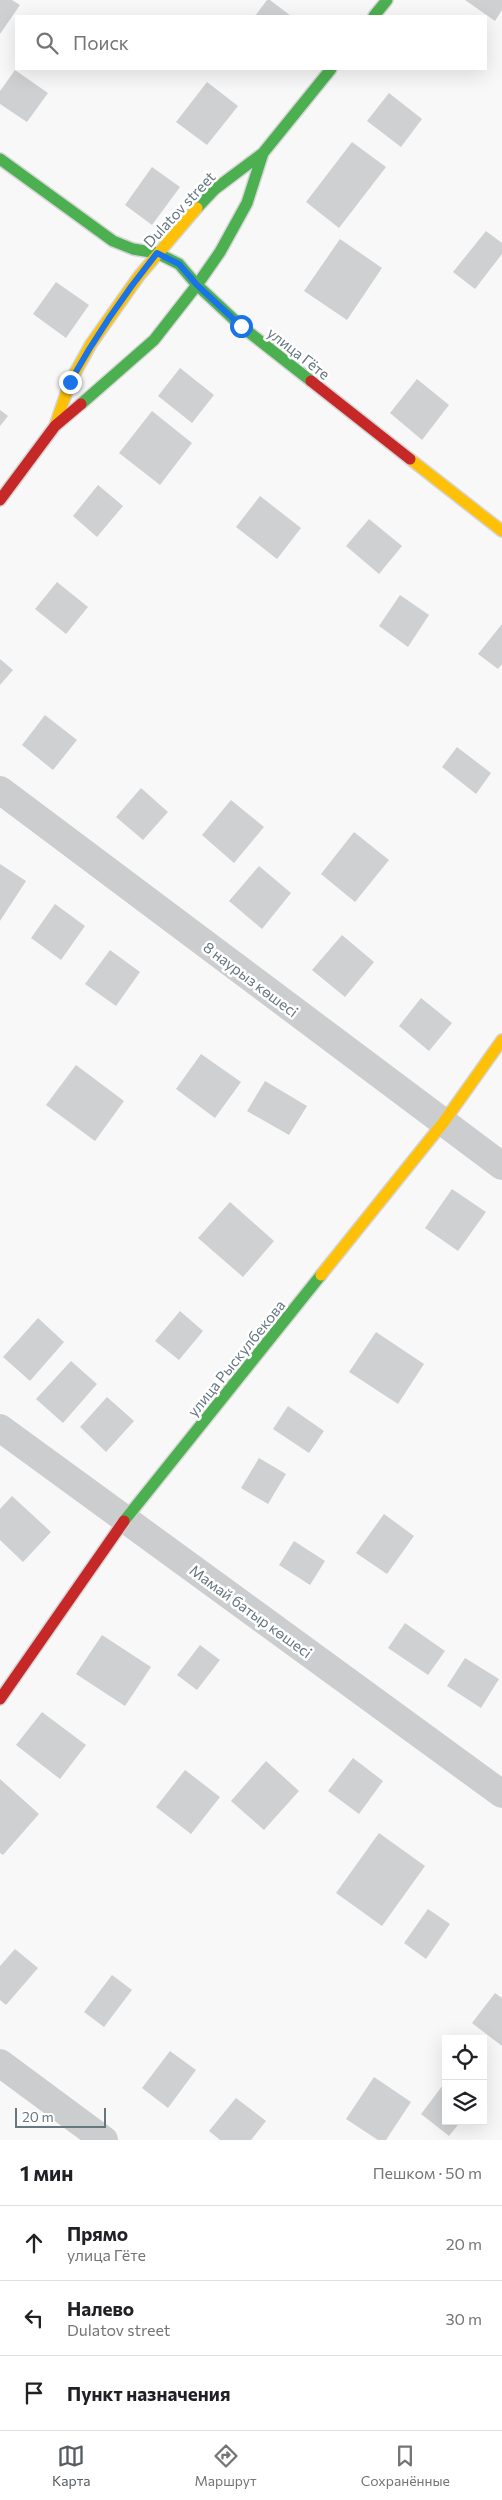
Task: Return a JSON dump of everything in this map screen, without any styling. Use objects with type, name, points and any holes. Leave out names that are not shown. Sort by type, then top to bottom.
[{"type":"street","points":[[375,15],[387,0]]},
{"type":"street","name":"Dulatov street","points":[[55,426],[70,382],[91,344],[119,302],[157,253],[215,189],[262,153],[330,70]]},
{"type":"street","name":"Dulatov street","points":[[0,500],[55,426],[154,340],[197,285],[220,252],[247,204],[262,153]]},
{"type":"street","name":"улица Гёте","points":[[0,159],[113,241],[133,249],[157,253],[179,264],[197,285],[241,326],[502,531]]},
{"type":"street","name":"8 наурыз көшесі","points":[[0,790],[502,1166]]},
{"type":"street","name":"улица Рыскулбекова","points":[[0,1699],[126,1520],[443,1123],[502,1040]]},
{"type":"street","name":"Мамай батыр көшесі","points":[[0,1428],[502,1794]]},
{"type":"street","points":[[0,2063],[104,2140]]},
{"type":"building","points":[[0,0],[12,0],[20,5],[0,34]]},
{"type":"building","points":[[267,0],[270,0],[290,15],[256,15]]},
{"type":"building","points":[[465,0],[502,0],[502,10],[495,21]]},
{"type":"building","points":[[15,70],[48,93],[27,122],[0,104],[0,91]]},
{"type":"building","points":[[207,82],[238,106],[207,145],[176,122]]},
{"type":"building","points":[[389,93],[422,119],[401,147],[367,121]]},
{"type":"building","points":[[352,142],[386,167],[339,228],[306,202]]},
{"type":"building","points":[[152,167],[180,187],[152,225],[125,205]]},
{"type":"building","points":[[486,231],[502,243],[502,254],[475,289],[453,272]]},
{"type":"building","points":[[340,239],[382,268],[347,320],[304,291]]},
{"type":"building","points":[[56,282],[89,305],[66,338],[33,314]]},
{"type":"building","points":[[180,368],[214,395],[192,423],[158,396]]},
{"type":"building","points":[[417,379],[449,405],[422,440],[390,413]]},
{"type":"building","points":[[0,410],[8,416],[0,426]]},
{"type":"building","points":[[152,411],[192,443],[160,485],[119,453]]},
{"type":"building","points":[[98,485],[123,506],[97,537],[73,516]]},
{"type":"building","points":[[260,496],[301,528],[277,559],[236,527]]},
{"type":"building","points":[[369,519],[402,546],[379,574],[346,546]]},
{"type":"building","points":[[57,582],[88,607],[66,634],[35,609]]},
{"type":"building","points":[[400,595],[429,615],[408,647],[379,626]]},
{"type":"building","points":[[502,624],[502,664],[498,669],[478,654]]},
{"type":"building","points":[[0,659],[13,670],[0,685]]},
{"type":"building","points":[[45,715],[77,740],[53,770],[22,745]]},
{"type":"building","points":[[457,747],[491,773],[476,794],[442,767]]},
{"type":"building","points":[[141,788],[168,812],[143,840],[116,817]]},
{"type":"building","points":[[231,800],[264,827],[234,863],[202,835]]},
{"type":"building","points":[[354,832],[389,860],[355,902],[321,874]]},
{"type":"building","points":[[0,864],[26,881],[0,921]]},
{"type":"building","points":[[259,866],[291,893],[262,929],[229,901]]},
{"type":"building","points":[[55,904],[85,926],[61,960],[31,938]]},
{"type":"building","points":[[342,935],[374,962],[345,997],[312,970]]},
{"type":"building","points":[[110,950],[140,972],[116,1006],[85,984]]},
{"type":"building","points":[[421,998],[452,1023],[429,1051],[399,1026]]},
{"type":"building","points":[[201,1054],[241,1082],[215,1118],[176,1089]]},
{"type":"building","points":[[76,1065],[124,1101],[95,1141],[46,1105]]},
{"type":"building","points":[[265,1081],[307,1106],[289,1135],[247,1111]]},
{"type":"building","points":[[452,1189],[486,1212],[458,1251],[425,1228]]},
{"type":"building","points":[[230,1202],[274,1241],[243,1277],[198,1238]]},
{"type":"building","points":[[180,1311],[203,1331],[179,1360],[155,1341]]},
{"type":"building","points":[[38,1318],[64,1342],[30,1381],[3,1357]]},
{"type":"building","points":[[376,1332],[424,1364],[398,1404],[349,1372]]},
{"type":"building","points":[[71,1361],[97,1384],[63,1423],[36,1399]]},
{"type":"building","points":[[107,1397],[134,1421],[106,1452],[80,1427]]},
{"type":"building","points":[[288,1406],[324,1431],[309,1453],[273,1429]]},
{"type":"building","points":[[259,1458],[286,1474],[268,1504],[241,1488]]},
{"type":"building","points":[[12,1496],[51,1532],[23,1562],[0,1540],[0,1509]]},
{"type":"building","points":[[384,1514],[414,1536],[387,1574],[356,1553]]},
{"type":"building","points":[[294,1541],[325,1561],[310,1585],[279,1565]]},
{"type":"building","points":[[405,1623],[445,1651],[428,1675],[388,1648]]},
{"type":"building","points":[[102,1635],[151,1667],[125,1706],[76,1674]]},
{"type":"building","points":[[200,1645],[220,1660],[197,1690],[177,1675]]},
{"type":"building","points":[[465,1658],[499,1679],[481,1708],[447,1686]]},
{"type":"building","points":[[42,1712],[86,1745],[60,1779],[16,1745]]},
{"type":"building","points":[[353,1758],[383,1781],[359,1814],[328,1791]]},
{"type":"building","points":[[266,1761],[299,1791],[264,1830],[231,1801]]},
{"type":"building","points":[[185,1770],[220,1797],[191,1834],[156,1807]]},
{"type":"building","points":[[0,1779],[39,1814],[3,1855],[0,1853]]},
{"type":"building","points":[[379,1833],[425,1866],[382,1926],[336,1893]]},
{"type":"building","points":[[428,1909],[450,1924],[426,1959],[404,1943]]},
{"type":"building","points":[[15,1949],[38,1968],[6,2005],[0,2000],[0,1966]]},
{"type":"building","points":[[112,1975],[132,1990],[104,2027],[84,2012]]},
{"type":"building","points":[[495,1993],[502,1998],[502,2046],[472,2023]]},
{"type":"building","points":[[170,2051],[196,2070],[168,2108],[142,2088]]},
{"type":"building","points":[[374,2077],[411,2102],[386,2140],[378,2140],[346,2119]]},
{"type":"building","points":[[442,2086],[442,2125],[458,2125],[449,2136],[421,2114]]},
{"type":"building","points":[[236,2098],[266,2121],[251,2140],[220,2140],[209,2131]]},
{"type":"traffic: fast","points":[[375,15],[387,0]]},
{"type":"traffic: fast","points":[[197,208],[215,189],[263,153],[330,70]]},
{"type":"traffic: fast","points":[[81,404],[154,340],[197,285],[220,252],[247,203],[263,153]]},
{"type":"traffic: fast","points":[[0,159],[113,241],[133,249],[157,253],[179,264],[197,285],[241,326],[311,381]]},
{"type":"traffic: fast","points":[[124,1521],[321,1275]]},
{"type":"traffic: slow","points":[[55,426],[70,382],[91,344],[139,276],[197,208]]},
{"type":"traffic: slow","points":[[410,459],[502,531]]},
{"type":"traffic: slow","points":[[321,1275],[443,1123],[502,1040]]},
{"type":"traffic: jam","points":[[311,381],[410,459]]},
{"type":"traffic: jam","points":[[0,500],[55,426],[81,404]]},
{"type":"traffic: jam","points":[[0,1699],[124,1521]]},
{"type":"route","points":[[70,382],[91,344],[119,302],[157,253],[179,264],[211,300],[241,326]]}]
